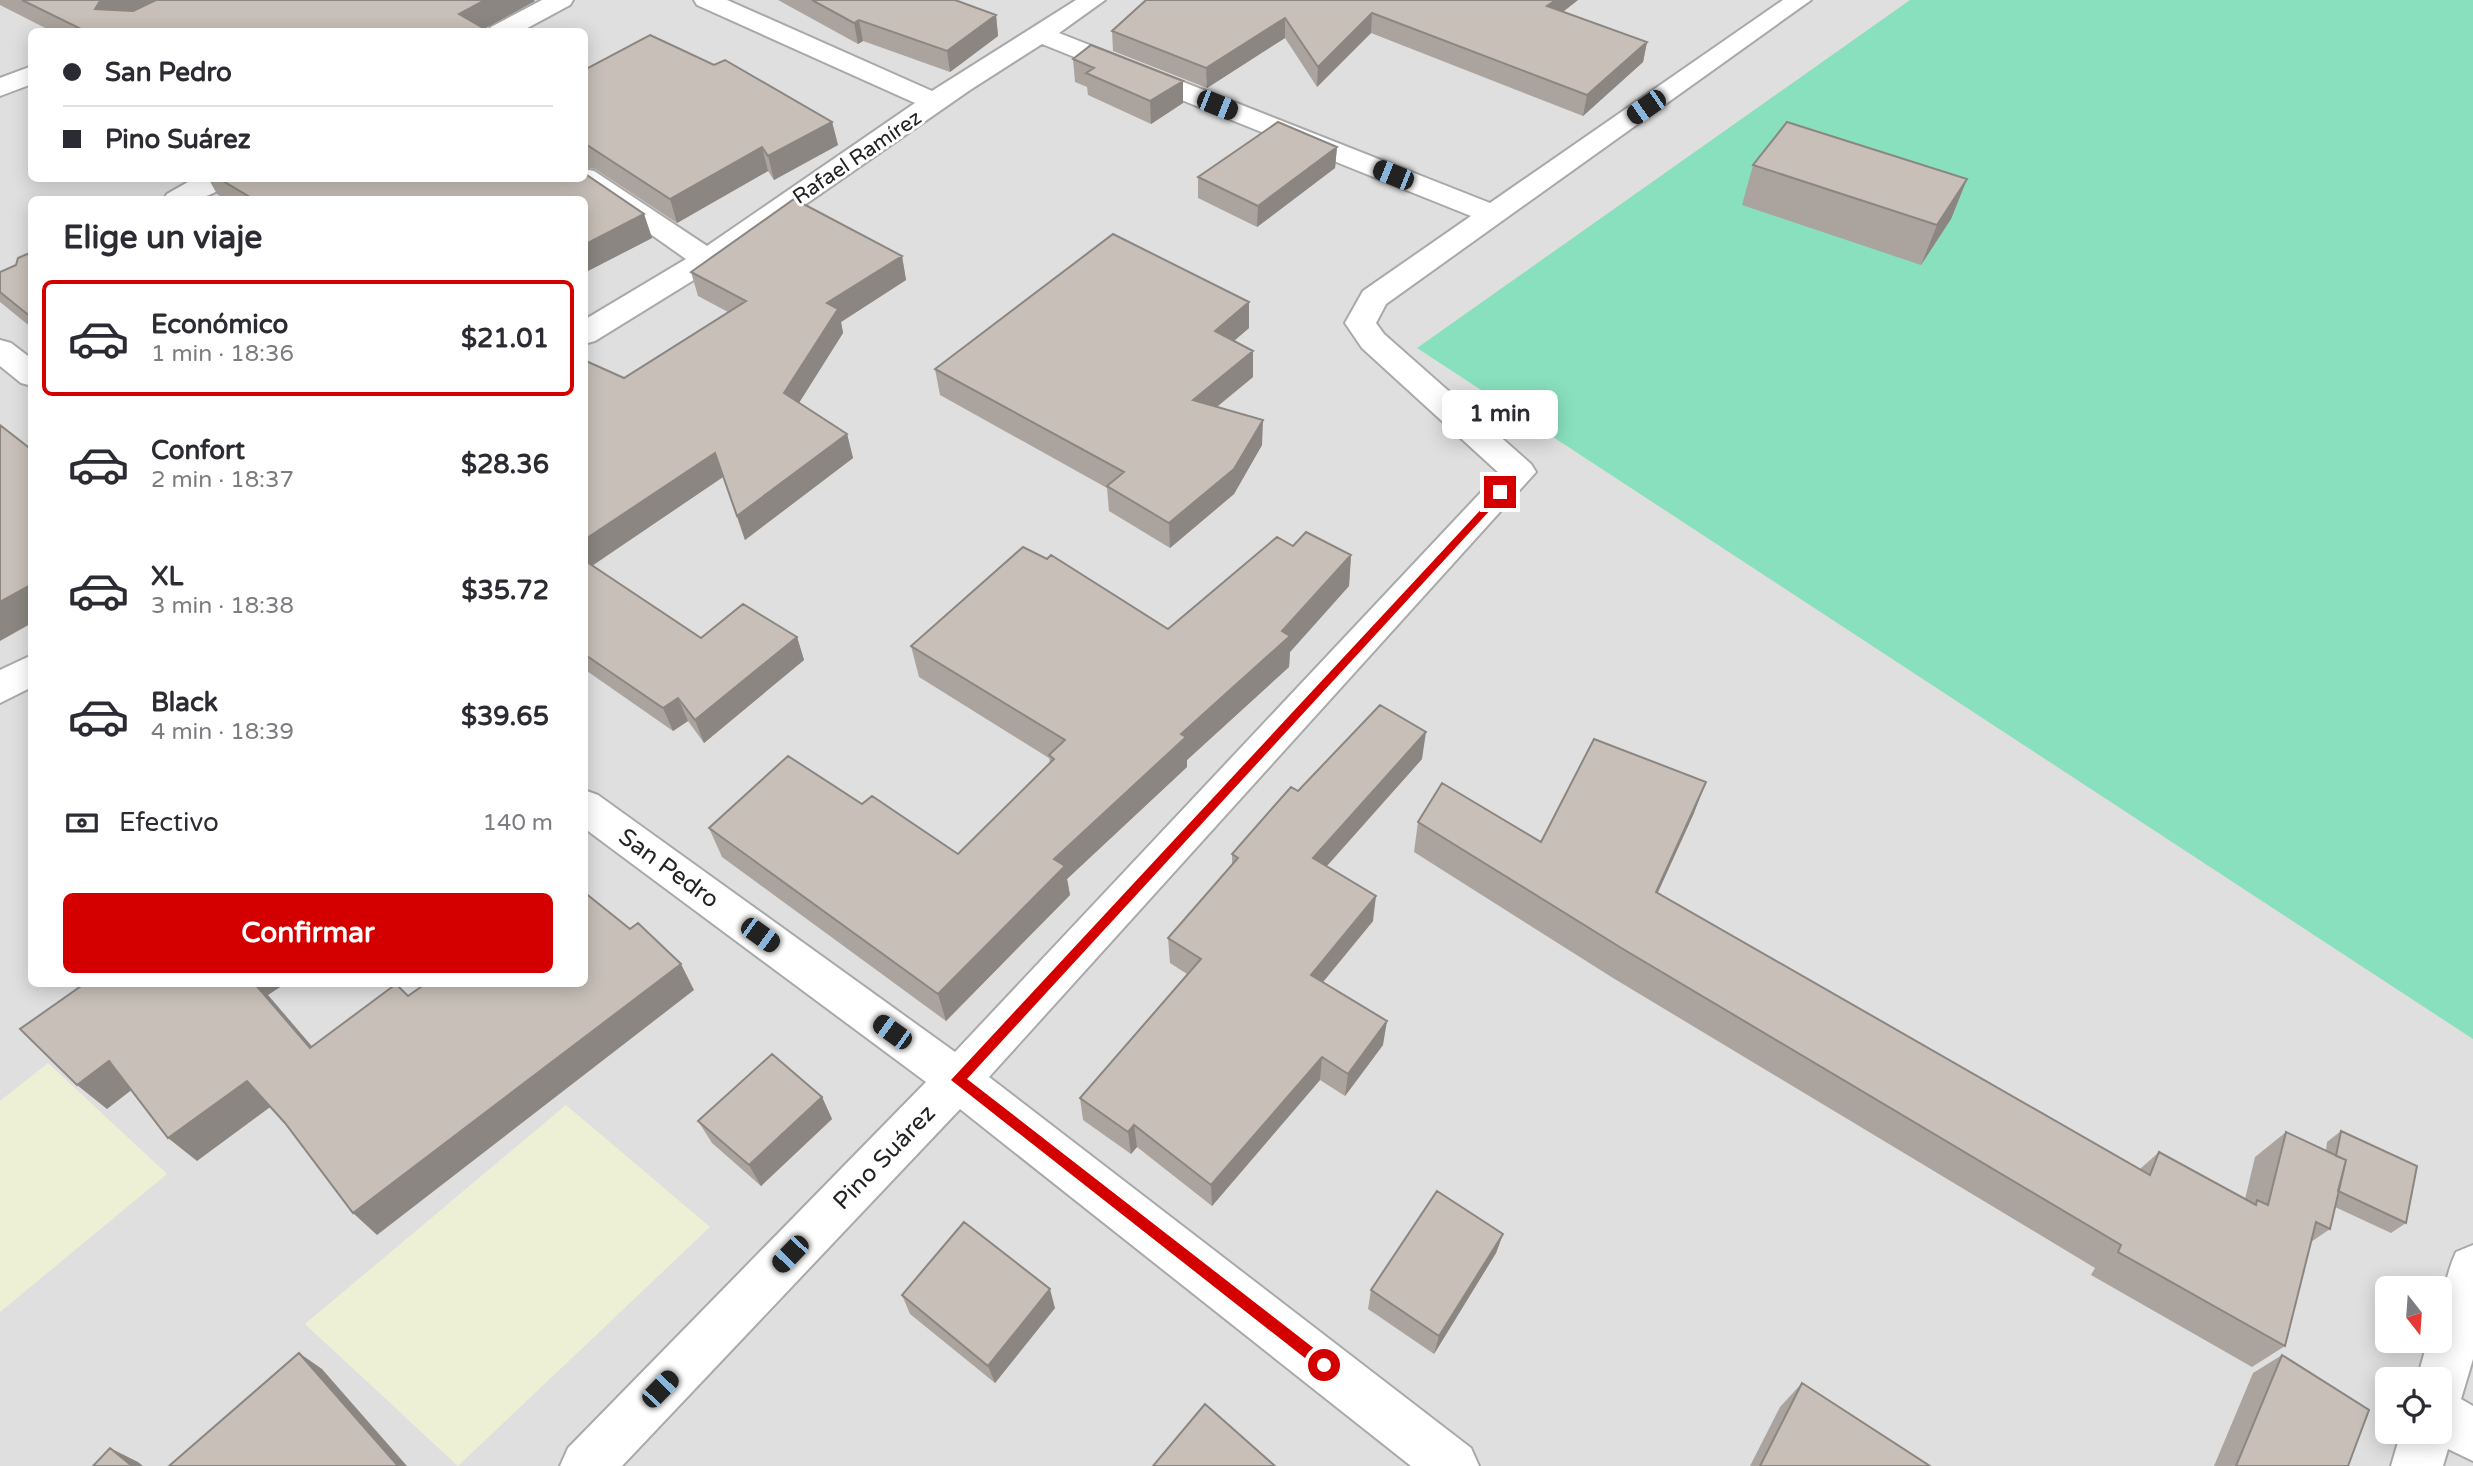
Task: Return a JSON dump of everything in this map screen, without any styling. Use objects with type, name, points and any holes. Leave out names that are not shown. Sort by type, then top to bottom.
[{"type":"street","points":[[508,28],[561,0]]},
{"type":"street","points":[[706,0],[936,103]]},
{"type":"street","name":"Rafael Ramírez","points":[[588,332],[707,259],[1093,0]]},
{"type":"street","points":[[1042,35],[1493,215],[1799,0]]},
{"type":"street","points":[[0,88],[28,76]]},
{"type":"street","points":[[588,180],[707,259]]},
{"type":"street","points":[[184,196],[210,182]]},
{"type":"street","name":"Pino Suárez","points":[[586,1466],[958,1080],[1519,472],[1373,341],[1360,323],[1374,299],[1493,215]]},
{"type":"street","points":[[0,350],[28,373]]},
{"type":"street","points":[[0,688],[28,671]]},
{"type":"street","name":"San Pedro","points":[[588,809],[958,1080],[1453,1466]]},
{"type":"street","points":[[2446,1367],[2473,1269]]},
{"type":"street","points":[[2452,1423],[2473,1435]]},
{"type":"street","points":[[2417,1466],[2423,1444]]},
{"type":"shaded area","points":[[0,0],[2473,0],[2473,1466],[0,1466]]},
{"type":"green space","points":[[1910,0],[2473,0],[2473,1039],[1417,348]]},
{"type":"green space","points":[[48,1063],[167,1174],[0,1312],[0,1101]]},
{"type":"green space","points":[[566,1105],[710,1227],[458,1466],[305,1324]]},
{"type":"building","points":[[22,0],[103,0],[95,9],[133,11],[156,0],[485,0],[459,14],[483,28],[79,28]]},
{"type":"building","points":[[812,0],[955,0],[996,15],[947,51],[859,20],[854,23]]},
{"type":"building","points":[[1146,0],[1556,0],[1547,6],[1647,42],[1587,95],[1372,13],[1318,67],[1285,18],[1206,68],[1112,31]]},
{"type":"building","points":[[650,35],[714,65],[725,60],[832,122],[768,156],[762,147],[670,199],[588,146],[588,68]]},
{"type":"building","points":[[1091,45],[1183,81],[1150,101],[1086,73],[1094,68],[1073,59]]},
{"type":"building","points":[[1278,122],[1337,147],[1258,206],[1198,177]]},
{"type":"building","points":[[1787,122],[1967,179],[1937,225],[1753,165]]},
{"type":"building","points":[[588,176],[644,214],[588,243],[588,196],[248,196],[225,182],[588,182]]},
{"type":"building","points":[[794,199],[902,256],[827,303],[838,309],[784,393],[847,434],[737,516],[715,453],[588,537],[588,362],[624,378],[746,301],[691,272]]},
{"type":"building","points":[[1113,234],[1249,302],[1215,331],[1253,351],[1193,400],[1263,420],[1234,469],[1169,523],[1107,486],[1124,472],[935,369]]},
{"type":"building","points":[[28,254],[28,315],[0,292],[0,272],[16,265],[18,258]]},
{"type":"building","points":[[0,425],[28,447],[28,586],[0,602]]},
{"type":"building","points":[[1306,532],[1351,555],[1282,631],[1290,636],[1181,734],[1186,737],[1054,859],[1065,866],[938,994],[709,828],[788,756],[862,804],[872,796],[958,854],[1054,759],[1049,755],[1065,740],[911,646],[1023,547],[1047,559],[1051,555],[1168,629],[1277,537],[1293,546]]},
{"type":"building","points":[[588,563],[701,638],[743,604],[797,637],[695,720],[678,698],[663,708],[588,657]]},
{"type":"building","points":[[1380,705],[1426,732],[1313,858],[1376,896],[1311,975],[1387,1021],[1348,1074],[1322,1057],[1211,1185],[1134,1125],[1128,1132],[1080,1098],[1201,959],[1168,938],[1238,858],[1232,854],[1291,787],[1298,791]]},
{"type":"building","points":[[1594,739],[1706,782],[1656,892],[2150,1175],[2159,1152],[2256,1205],[2257,1200],[2268,1205],[2286,1132],[2346,1160],[2330,1229],[2316,1222],[2285,1346],[2118,1252],[2121,1245],[1623,949],[1418,822],[1442,783],[1541,842]]},
{"type":"building","points":[[588,895],[630,929],[638,923],[681,964],[353,1213],[285,1123],[247,1081],[168,1138],[109,1061],[77,1085],[20,1029],[80,987],[258,987],[310,1048],[392,987],[399,987],[408,996],[421,987],[588,987]]},
{"type":"building","points":[[772,1054],[822,1097],[749,1165],[698,1121]]},
{"type":"building","points":[[2341,1131],[2417,1166],[2406,1223],[2338,1191],[2346,1160],[2336,1156]]},
{"type":"building","points":[[1437,1191],[1503,1234],[1439,1336],[1371,1290]]},
{"type":"building","points":[[964,1222],[1050,1289],[988,1366],[902,1295]]},
{"type":"building","points":[[299,1353],[398,1466],[169,1466]]},
{"type":"building","points":[[2282,1355],[2369,1410],[2348,1466],[2236,1466]]},
{"type":"building","points":[[1802,1383],[1930,1466],[1760,1466]]},
{"type":"building","points":[[1205,1404],[1275,1466],[1153,1466]]},
{"type":"building","points":[[110,1448],[132,1466],[93,1466]]},
{"type":"route","points":[[1324,1365],[958,1080],[1500,492]]}]
